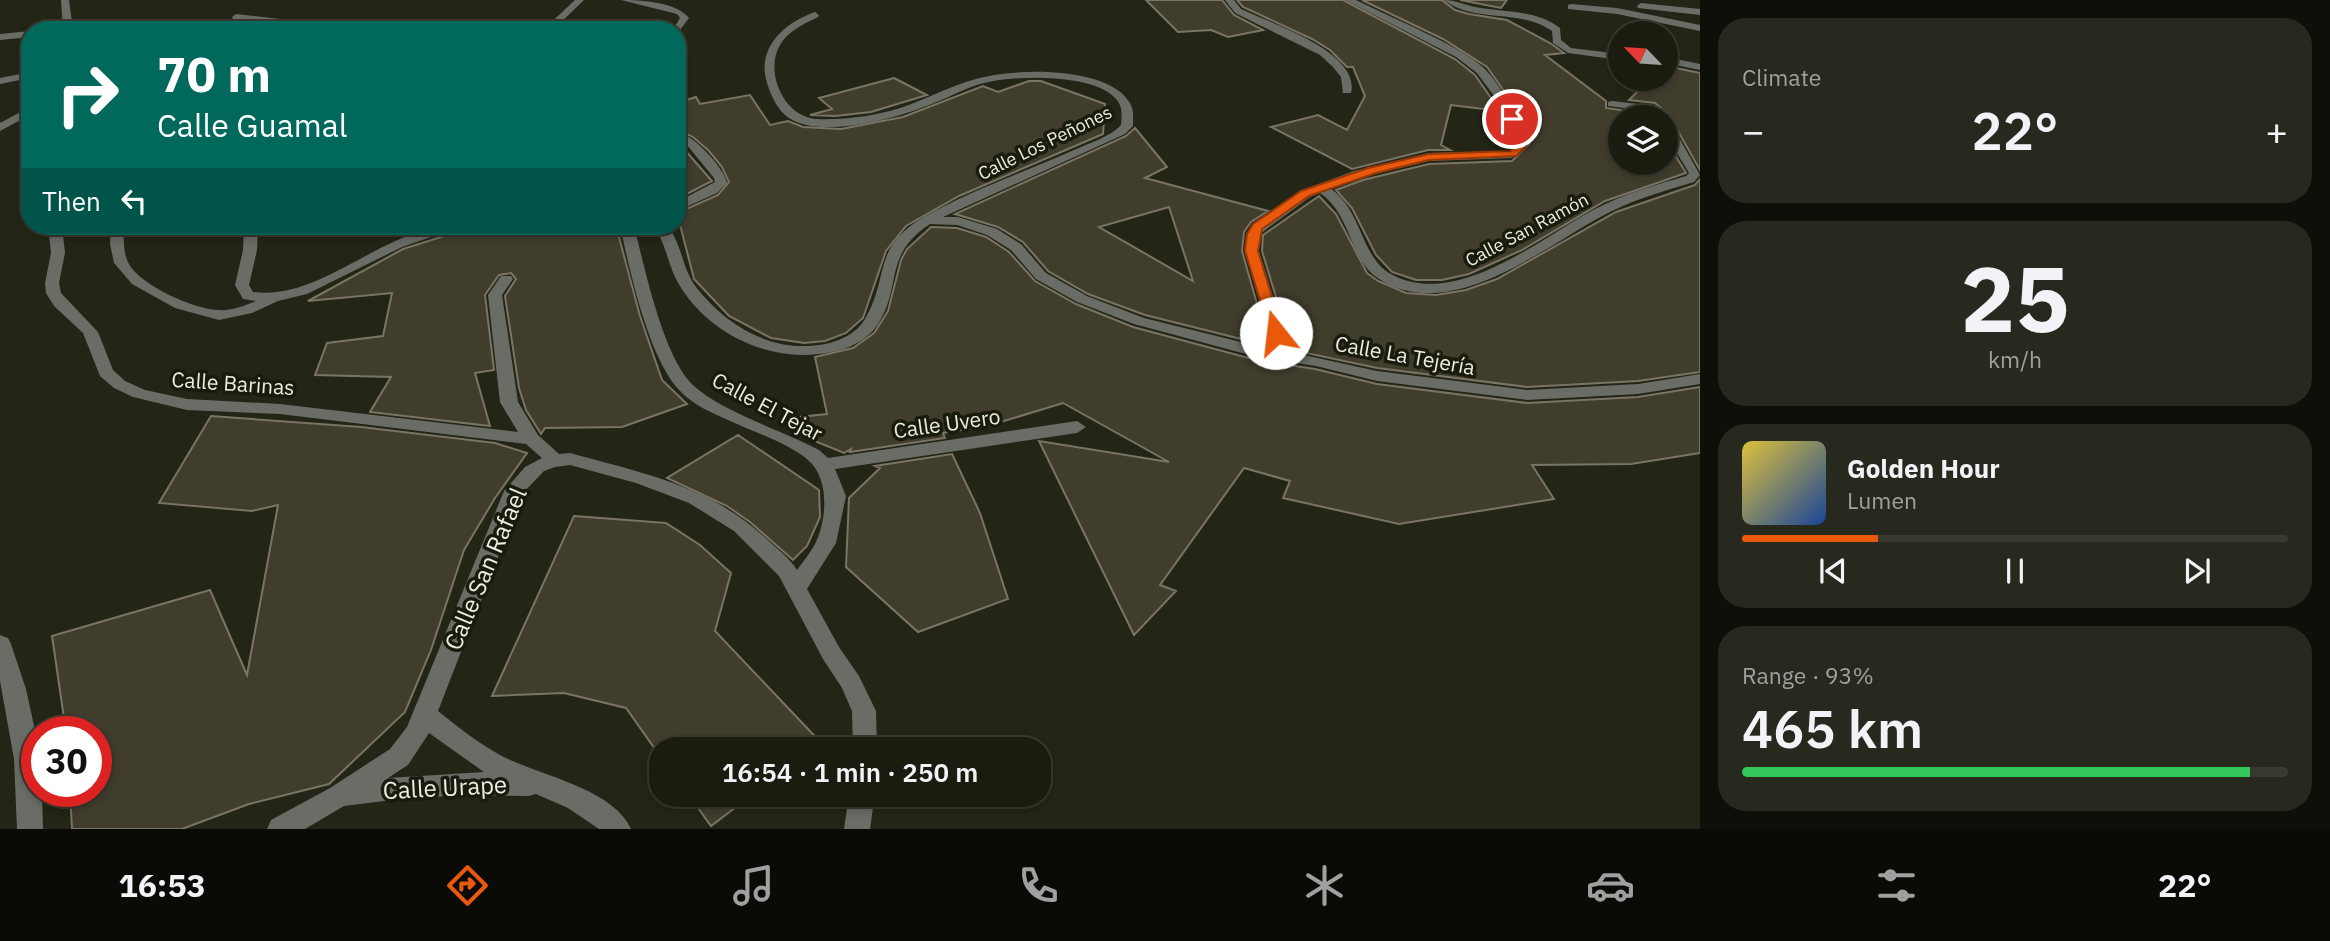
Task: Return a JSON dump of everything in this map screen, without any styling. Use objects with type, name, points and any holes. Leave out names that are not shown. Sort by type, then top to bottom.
[{"type":"street","points":[[65,0],[67,21]]},
{"type":"street","points":[[557,21],[580,0]]},
{"type":"street","points":[[625,0],[680,12],[685,18],[683,21]]},
{"type":"street","points":[[1229,0],[1233,8],[1245,16],[1328,54],[1343,72],[1348,84],[1347,91]]},
{"type":"street","points":[[1283,356],[1252,251],[1253,234],[1258,227],[1305,194],[1358,174],[1415,159],[1512,154],[1522,144],[1505,104],[1481,71],[1459,55],[1349,0]]},
{"type":"street","points":[[1448,0],[1470,8],[1544,22],[1557,30],[1556,41],[1568,50],[1608,55]]},
{"type":"street","points":[[1575,3],[1700,12]]},
{"type":"street","points":[[1575,3],[1700,28]]},
{"type":"street","name":"Calle Los Peñones","points":[[668,235],[673,241],[682,278],[702,303],[740,336],[770,348],[804,351],[842,344],[861,334],[871,323],[891,258],[902,239],[926,222],[1121,132],[1129,121],[1123,99],[1114,90],[1089,81],[1062,77],[998,78],[976,82],[920,106],[837,122],[796,119],[781,106],[769,77],[768,61],[780,37],[793,26],[815,15]]},
{"type":"street","points":[[236,18],[265,21]]},
{"type":"street","points":[[0,37],[21,35]]},
{"type":"street","points":[[1678,62],[1700,67]]},
{"type":"street","points":[[0,81],[21,77]]},
{"type":"street","points":[[1612,104],[1622,105]]},
{"type":"street","points":[[0,128],[21,115]]},
{"type":"street","points":[[686,137],[720,177],[721,183],[713,190],[686,203]]},
{"type":"street","name":"Calle San Ramón","points":[[1322,188],[1342,201],[1370,262],[1386,278],[1418,288],[1458,286],[1538,249],[1602,211],[1690,179],[1695,173],[1678,145]]},
{"type":"street","name":"Calle La Tejería","points":[[926,222],[958,220],[992,232],[1016,247],[1041,276],[1060,289],[1139,321],[1216,343],[1377,376],[1527,395],[1638,389],[1700,379]]},
{"type":"street","name":"Calle Barinas","points":[[56,235],[59,253],[51,280],[54,296],[88,329],[106,371],[120,385],[158,401],[244,409],[280,409],[531,439]]},
{"type":"street","points":[[119,235],[121,264],[128,273],[156,293],[182,306],[217,315],[253,309],[303,290],[422,235]]},
{"type":"street","points":[[251,235],[242,285],[248,296],[271,300]]},
{"type":"street","name":"Calle El Tejar","points":[[629,235],[654,325],[672,371],[688,391],[716,408],[813,454],[824,465],[836,496],[826,543],[796,589]]},
{"type":"street","points":[[506,279],[495,295],[509,402],[531,439],[554,459],[570,459],[696,498],[741,526],[787,571],[831,653],[851,683],[864,711],[864,737]]},
{"type":"street","name":"Calle Uvero","points":[[824,465],[1077,427]]},
{"type":"street","name":"Calle San Rafael","points":[[280,829],[340,796],[399,757],[417,733],[514,491],[530,471],[554,459]]},
{"type":"street","points":[[0,644],[11,680],[27,760],[30,829]]},
{"type":"street","name":"Calle Urape","points":[[426,716],[467,749],[500,768],[550,787],[598,810],[618,829]]},
{"type":"street","name":"Calle Urape","points":[[340,796],[426,784],[481,781],[550,787]]},
{"type":"street","points":[[857,829],[860,807]]},
{"type":"building","points":[[1146,0],[1222,0],[1234,15],[1263,30],[1228,37],[1211,30],[1178,32]]},
{"type":"building","points":[[1237,0],[1343,0],[1455,59],[1475,75],[1500,111],[1451,105],[1441,145],[1450,150],[1428,150],[1352,169],[1271,127],[1318,115],[1347,130],[1365,96],[1353,67],[1347,67],[1330,50],[1312,39],[1243,7]]},
{"type":"building","points":[[1362,0],[1442,0],[1455,10],[1507,20],[1564,53],[1545,55],[1606,101],[1608,175],[1678,175],[1678,160],[1686,173],[1605,201],[1522,250],[1469,274],[1442,280],[1416,280],[1392,272],[1376,255],[1352,208],[1336,190],[1363,180],[1429,164],[1512,161],[1530,143],[1524,124],[1487,67],[1443,39]]},
{"type":"building","points":[[1460,0],[1507,0],[1501,8]]},
{"type":"building","points":[[1678,68],[1700,73],[1700,170],[1678,131],[1678,105],[1629,100],[1638,91],[1678,91]]},
{"type":"building","points":[[894,78],[927,95],[871,112],[835,116],[810,115],[832,109],[819,98]]},
{"type":"building","points":[[1029,81],[1041,81],[1105,104],[1103,134],[959,196],[906,226],[886,251],[863,318],[846,333],[825,341],[804,343],[771,338],[729,316],[694,279],[683,235],[686,235],[686,209],[718,195],[729,182],[722,167],[709,151],[686,134],[686,100],[696,97],[700,104],[750,95],[770,125],[788,121],[803,127],[841,129],[903,117],[983,86],[998,92]]},
{"type":"building","points":[[1135,128],[1167,167],[1145,178],[1268,211],[1251,222],[1244,232],[1242,251],[1269,346],[1145,315],[1088,294],[1048,271],[1023,242],[998,227],[955,214],[1126,136]],"holes":[[[1169,207],[1193,281],[1099,227]]]},
{"type":"building","points":[[686,151],[712,181],[686,194]]},
{"type":"building","points":[[1700,179],[1700,372],[1638,381],[1527,387],[1377,368],[1292,350],[1262,251],[1263,235],[1319,196],[1336,214],[1367,273],[1406,293],[1436,295],[1466,290],[1497,279],[1616,212],[1695,185]]},
{"type":"building","points":[[931,227],[957,228],[986,237],[1009,252],[1035,281],[1076,304],[1133,327],[1256,360],[1315,369],[1377,384],[1527,403],[1638,397],[1700,387],[1700,453],[1631,464],[1532,465],[1554,499],[1399,524],[1283,498],[1290,481],[1244,468],[1160,585],[1176,591],[1134,635],[1039,441],[1169,462],[1063,403],[991,425],[943,433],[945,438],[850,452],[851,449],[844,453],[800,435],[799,417],[827,414],[815,357],[853,348],[874,333],[888,311],[901,260],[907,249]]},
{"type":"building","points":[[447,235],[618,235],[640,316],[662,380],[687,404],[622,427],[545,428],[541,434],[526,410],[519,388],[505,296],[516,279],[511,273],[499,275],[485,295],[494,370],[475,373],[490,426],[370,412],[391,377],[315,375],[327,343],[383,336],[392,293],[308,301],[403,249]]},
{"type":"building","points":[[211,416],[361,427],[495,443],[527,453],[495,498],[464,550],[431,650],[405,712],[329,784],[249,804],[182,829],[72,829],[71,807],[112,807],[112,716],[64,716],[52,636],[210,590],[247,675],[278,505],[252,511],[159,503]]},
{"type":"building","points":[[738,435],[819,490],[820,517],[807,546],[793,560],[750,522],[727,506],[667,478]]},
{"type":"building","points":[[952,454],[980,513],[1008,599],[918,632],[846,567],[849,498],[880,468],[875,466]]},
{"type":"building","points":[[574,516],[666,523],[700,545],[731,573],[715,631],[816,737],[649,737],[649,741],[626,708],[564,693],[492,696]]},
{"type":"building","points":[[697,807],[736,807],[711,826]]},
{"type":"route","points":[[1276,333],[1252,251],[1253,234],[1258,227],[1305,194],[1358,174],[1429,157],[1512,154],[1522,144],[1512,119]]}]
